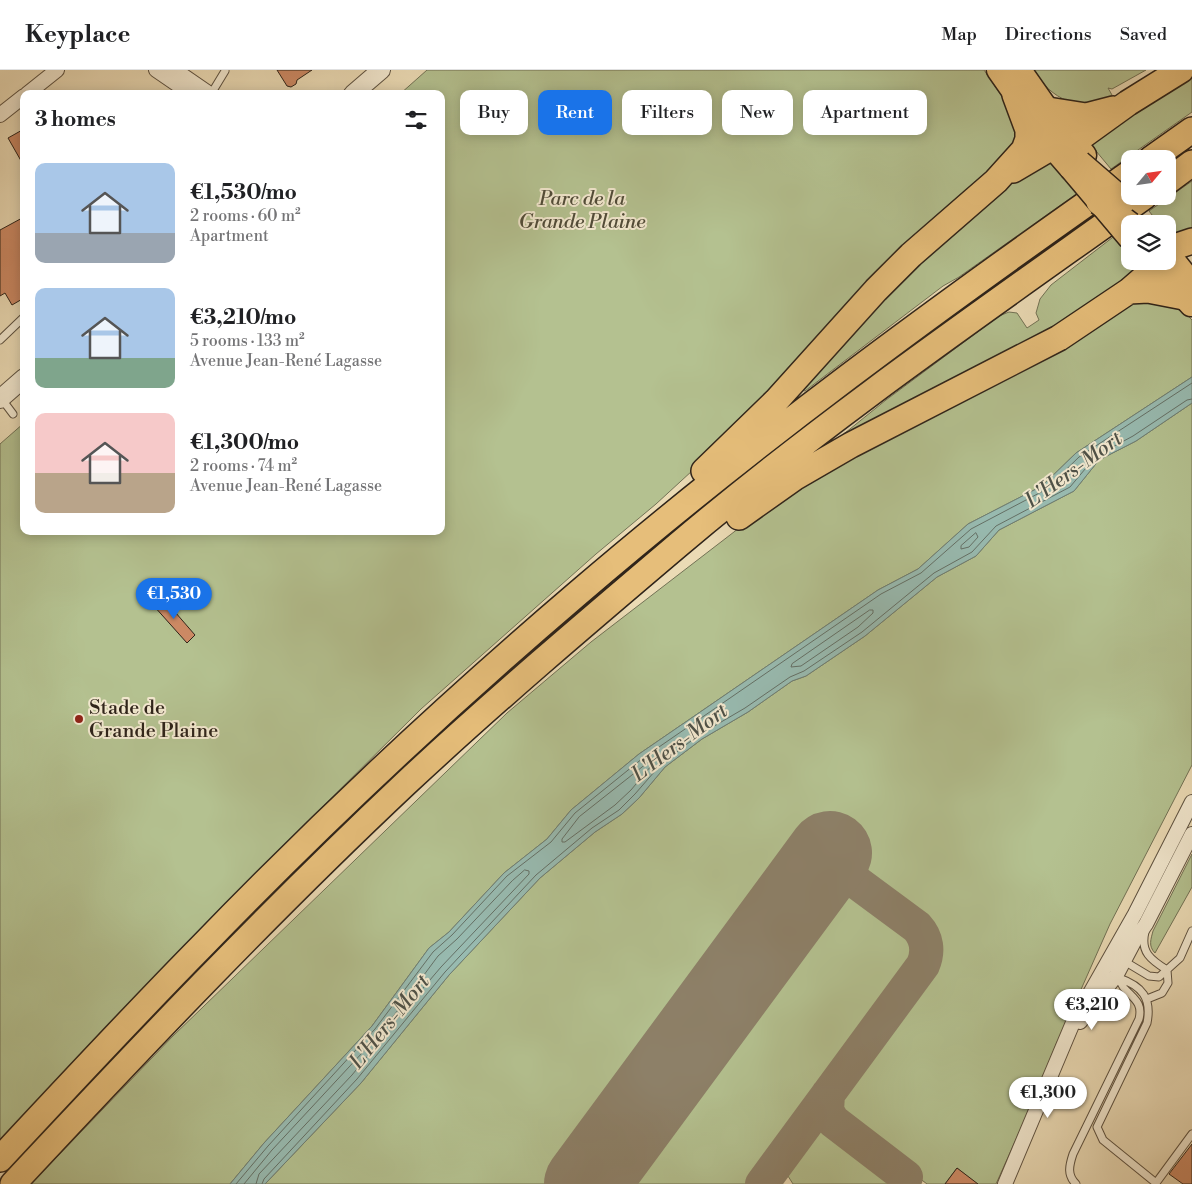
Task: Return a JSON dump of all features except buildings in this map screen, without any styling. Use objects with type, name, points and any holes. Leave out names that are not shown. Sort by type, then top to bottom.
[{"type":"highway","points":[[578,593],[668,502],[703,472],[776,401],[876,290],[911,255],[996,181],[1027,144],[1027,123],[1033,99],[1086,116],[1101,113],[1128,103],[1182,70]]},
{"type":"highway","points":[[996,181],[1073,156],[1128,103]]},
{"type":"highway","points":[[1164,150],[1192,130]]},
{"type":"highway","points":[[1073,156],[1121,190]]},
{"type":"highway","points":[[1176,175],[1192,163]]},
{"type":"highway","points":[[0,1159],[204,944],[302,846],[410,743],[578,593],[694,497],[823,396],[980,280],[1121,179]]},
{"type":"highway","points":[[1099,202],[1121,218]]},
{"type":"highway","points":[[13,1184],[222,964],[403,786],[469,725],[665,557],[838,418],[1126,205]]},
{"type":"highway","points":[[1176,250],[1192,241]]},
{"type":"highway","points":[[665,557],[686,557],[758,502],[813,467],[882,428],[994,373],[1059,338],[1129,291],[1150,270]]},
{"type":"highway","points":[[1129,291],[1148,290],[1189,295]]},
{"type":"main road","points":[[998,70],[1033,99],[1073,156]]},
{"type":"main road","points":[[1020,70],[1033,99],[1073,156],[1099,202],[1121,228]]},
{"type":"main road","points":[[1169,270],[1189,295]]},
{"type":"street","points":[[32,90],[57,70]]},
{"type":"street","points":[[156,70],[185,90]]},
{"type":"street","points":[[175,70],[204,90]]},
{"type":"street","points":[[357,90],[381,70]]},
{"type":"street","points":[[0,115],[20,99]]},
{"type":"street","points":[[0,398],[20,381]]},
{"type":"street","points":[[1005,1184],[1078,1011],[1135,914],[1192,802]]},
{"type":"street","points":[[1065,1043],[1118,977],[1124,961],[1146,924],[1192,834]]},
{"type":"street","points":[[1104,969],[1118,977]]},
{"type":"lane","points":[[212,90],[225,70]]},
{"type":"lane","points":[[0,340],[20,321]]},
{"type":"lane","points":[[0,398],[13,414]]},
{"type":"lane","points":[[1146,924],[1143,940],[1146,953],[1150,959],[1167,970]]},
{"type":"lane","points":[[1124,961],[1149,976],[1159,977],[1180,958],[1192,931]]},
{"type":"lane","points":[[1147,999],[1162,993],[1168,983],[1167,970]]},
{"type":"lane","points":[[1118,977],[1140,990],[1147,999],[1150,1012],[1148,1023],[1097,1127],[1103,1140],[1156,1183],[1192,1134]]},
{"type":"lane","points":[[1076,1184],[1068,1166],[1140,1019],[1140,1006],[1136,998],[1124,988],[1118,977]]},
{"type":"green space","name":"Parc de la Grande Plaine","points":[[427,70],[984,70],[1018,120],[1018,143],[754,414],[656,504],[596,554],[421,709],[249,880],[0,1140],[0,444],[20,426],[20,535],[445,535],[445,90],[404,90]]},
{"type":"green space","points":[[1033,70],[1146,70],[1112,89],[1108,88],[1112,95],[1100,101],[1078,104],[1058,96],[1040,80]]},
{"type":"green space","points":[[1192,72],[1192,112],[1138,150],[1121,150],[1121,162],[1111,169],[1091,145]]},
{"type":"green space","points":[[1049,163],[1054,165],[1079,192],[959,277],[943,286],[805,391],[801,390],[872,305],[1030,165]]},
{"type":"green space","points":[[1192,181],[1192,231],[1176,235],[1176,215],[1152,215],[1149,211],[1158,205],[1176,205],[1176,192]]},
{"type":"green space","points":[[1117,234],[1121,239],[1121,270],[1136,270],[1131,276],[1060,325],[840,437],[886,400],[999,316],[1009,312],[1017,313],[1027,328],[1039,320],[1036,313],[1040,299],[1051,285]]},
{"type":"green space","points":[[1144,296],[1181,308],[1192,320],[1192,377],[1076,453],[1042,486],[968,524],[918,569],[878,590],[639,754],[571,810],[547,839],[504,873],[449,932],[429,948],[372,1026],[264,1143],[230,1184],[31,1184],[173,1036],[507,713],[591,642],[756,515],[789,492]]},
{"type":"green space","points":[[1192,403],[1192,765],[1110,924],[1071,1012],[1073,1014],[1057,1042],[996,1184],[977,1184],[957,1168],[945,1184],[927,1184],[835,1113],[836,1098],[928,972],[934,958],[935,945],[924,920],[810,836],[554,1184],[265,1184],[361,1083],[449,975],[540,878],[595,832],[622,814],[639,798],[665,767],[702,739],[748,712],[792,681],[806,676],[865,636],[937,577],[976,556],[999,530],[1074,491],[1099,460],[1136,441]]},
{"type":"green space","points":[[1192,854],[1192,887],[1155,953],[1151,945],[1153,931]]},
{"type":"green space","points":[[849,893],[877,908],[910,933],[919,947],[915,961],[751,1184],[620,1184],[827,903]]},
{"type":"green space","points":[[823,1125],[900,1181],[899,1184],[793,1184],[788,1176],[787,1164],[812,1129]]},
{"type":"water","name":"L'Hers-Mort","points":[[1192,377],[1192,403],[1136,441],[1099,460],[1074,491],[999,530],[976,556],[937,577],[865,636],[806,676],[792,681],[748,712],[702,739],[665,767],[639,798],[622,814],[595,832],[540,878],[449,975],[361,1083],[265,1184],[230,1184],[264,1143],[372,1026],[429,948],[449,932],[504,873],[547,839],[571,810],[639,754],[878,590],[918,569],[968,524],[1042,486],[1076,453]]},
{"type":"taxiway","points":[[762,1184],[923,965],[926,955],[925,940],[917,927],[848,876],[831,872],[807,883]]},
{"type":"taxiway","points":[[828,1094],[827,1111],[833,1121],[906,1177]]},
{"type":"runway","points":[[586,1184],[830,853]]},
{"type":"place","name":"Stade de Grande Plaine","points":[[79,719]]}]
